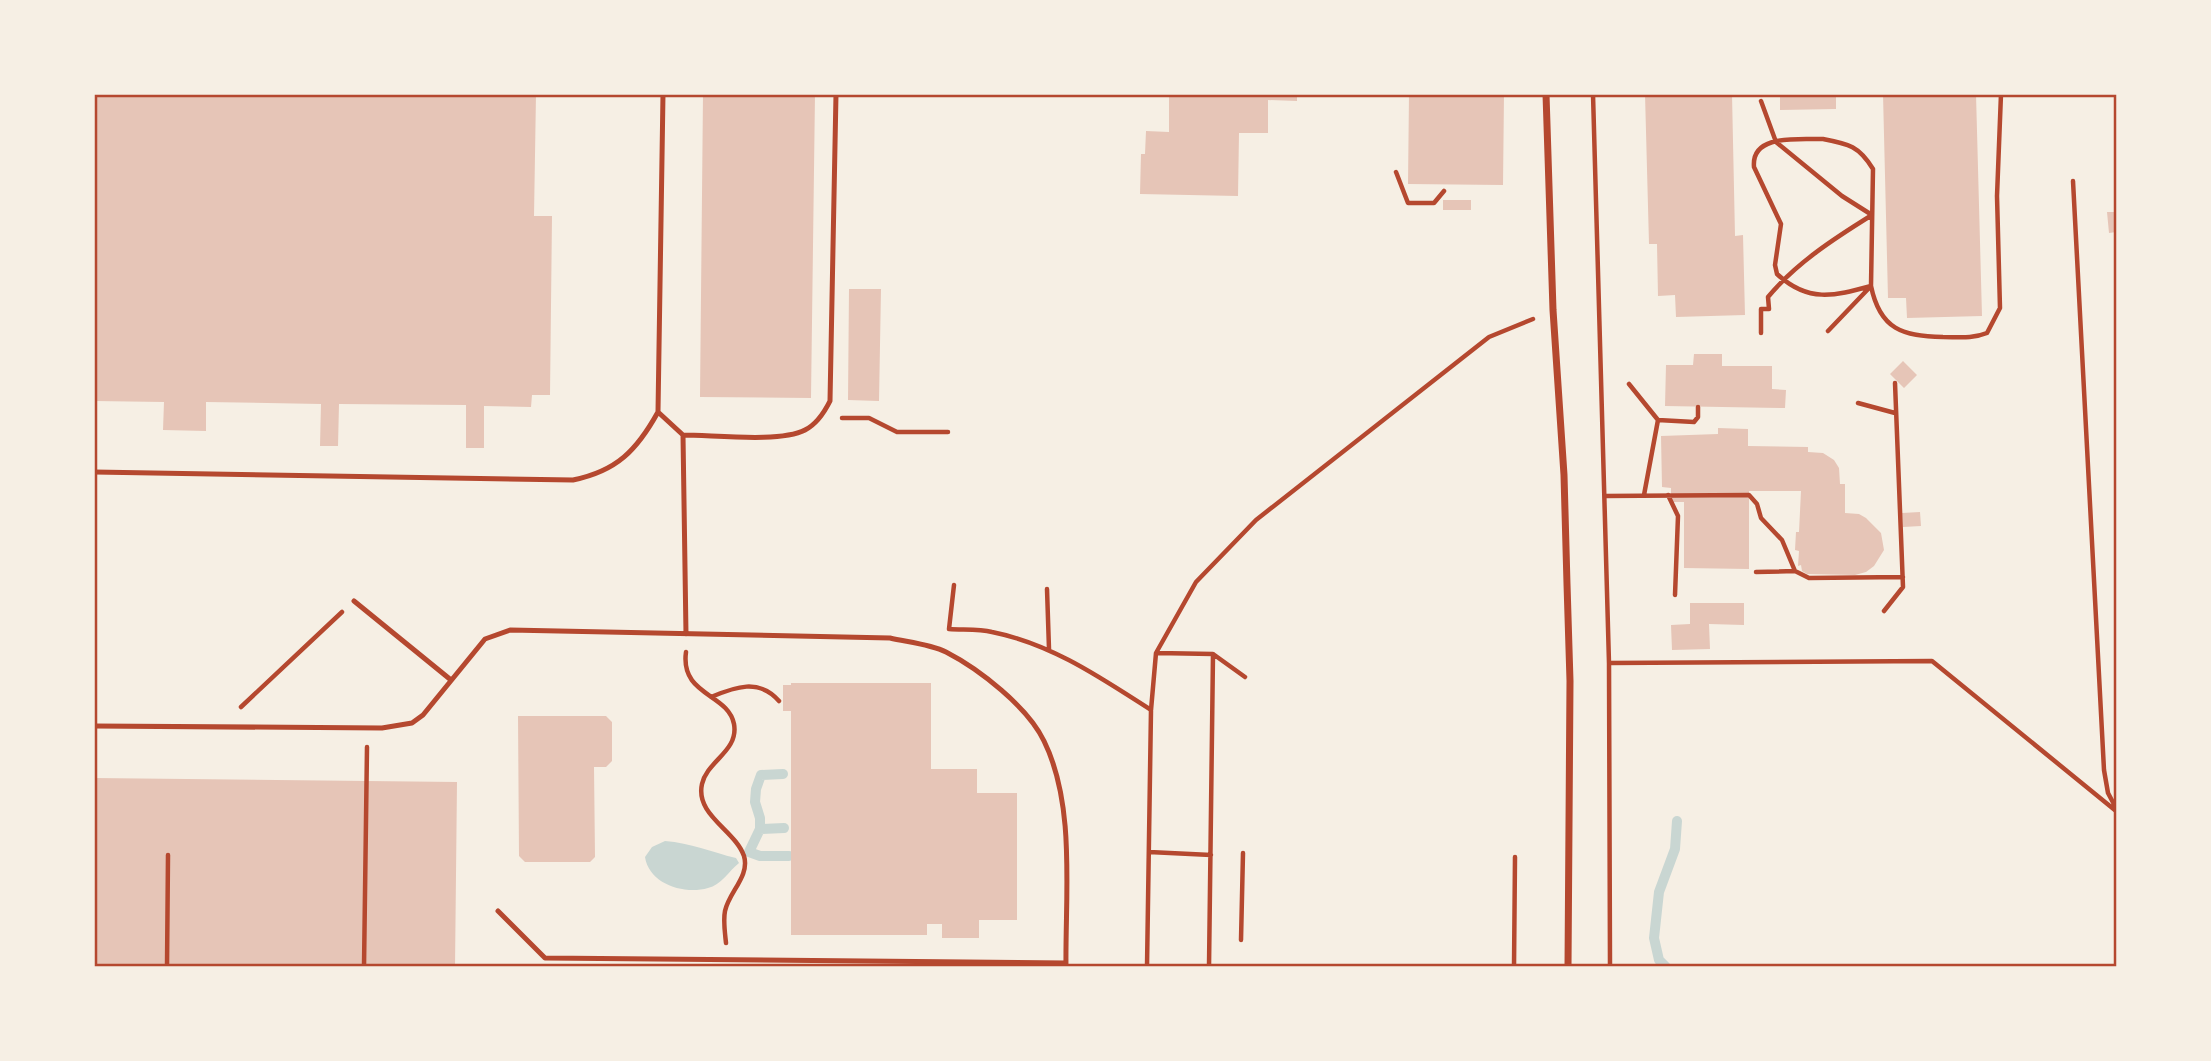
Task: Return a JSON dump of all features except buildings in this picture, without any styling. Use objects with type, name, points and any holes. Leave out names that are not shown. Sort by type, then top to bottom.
[{"type":"street","points":[[1546,94],[1553,310],[1564,475],[1570,681],[1568,967]]},
{"type":"lane","points":[[94,472],[573,480],[596,475],[621,460],[643,439],[657,412],[663,94]]},
{"type":"lane","points":[[657,412],[683,435],[788,437],[807,429],[820,418],[830,401],[836,94]]},
{"type":"lane","points":[[683,435],[686,634]]},
{"type":"lane","points":[[354,601],[451,680]]},
{"type":"lane","points":[[94,726],[391,727],[412,723],[423,715],[485,639],[510,630],[890,638],[944,651],[987,678],[1018,707],[1043,739],[1057,778],[1065,814],[1066,965],[545,958],[498,911]]},
{"type":"path","points":[[1592,94],[1609,663],[1610,967]]},
{"type":"path","points":[[1871,286],[1836,295],[1818,296],[1795,288],[1777,274],[1775,265],[1781,224],[1755,167],[1757,150],[1776,142],[1823,139],[1844,143],[1863,154],[1873,169],[1871,286],[1874,301],[1881,313],[1890,325],[1917,336],[1975,338],[1987,333],[2000,308],[1997,196],[2001,94]]},
{"type":"path","points":[[1761,101],[1776,142],[1842,196],[1872,215]]},
{"type":"path","points":[[1396,172],[1408,203],[1434,203],[1444,191]]},
{"type":"path","points":[[2073,181],[2104,770],[2108,793],[2116,810]]},
{"type":"path","points":[[1761,333],[1761,309],[1769,309],[1768,297],[1783,279],[1839,236],[1872,215]]},
{"type":"path","points":[[1828,331],[1871,286]]},
{"type":"path","points":[[1147,967],[1151,710],[1156,653],[1196,582],[1256,520],[1489,337],[1553,310]]},
{"type":"path","points":[[1884,611],[1903,587],[1895,383]]},
{"type":"path","points":[[1629,384],[1658,421],[1644,495]]},
{"type":"path","points":[[1858,403],[1895,413]]},
{"type":"path","points":[[1658,421],[1694,422],[1698,417],[1698,407]]},
{"type":"path","points":[[820,418],[869,418],[897,432],[948,432]]},
{"type":"path","points":[[1668,495],[1678,516],[1675,594]]},
{"type":"path","points":[[1605,496],[1749,495],[1757,504],[1761,518],[1782,540],[1795,570]]},
{"type":"path","points":[[1756,572],[1795,570],[1809,578],[1903,577]]},
{"type":"path","points":[[954,584],[949,629],[992,632],[1049,649],[1095,674],[1151,710]]},
{"type":"path","points":[[1047,589],[1049,649]]},
{"type":"path","points":[[220,727],[354,601]]},
{"type":"path","points":[[686,634],[686,668],[696,687],[731,715],[734,726],[729,748],[702,780],[702,800],[706,809],[744,857],[744,871],[729,898],[725,913],[727,960]]},
{"type":"path","points":[[1156,653],[1213,654],[1245,677]]},
{"type":"path","points":[[1209,967],[1213,654]]},
{"type":"path","points":[[1609,663],[1932,661],[2116,810]]},
{"type":"path","points":[[710,698],[735,687],[758,687],[772,693],[779,701]]},
{"type":"path","points":[[364,967],[367,727]]},
{"type":"path","points":[[1149,852],[1210,855]]},
{"type":"path","points":[[1241,940],[1243,853]]},
{"type":"path","points":[[167,967],[168,855]]},
{"type":"path","points":[[1514,967],[1515,857]]},
{"type":"shaded area","points":[[665,841],[736,858],[739,863],[713,886],[699,890],[679,888],[660,881],[648,866],[645,857],[652,847]]},
{"type":"waterway","points":[[783,774],[761,775],[755,802],[760,829],[749,852],[760,856],[789,856]]},
{"type":"waterway","points":[[1666,967],[1659,960],[1654,938],[1659,892],[1675,849],[1677,821]]},
{"type":"waterway","points":[[760,829],[784,828]]}]
